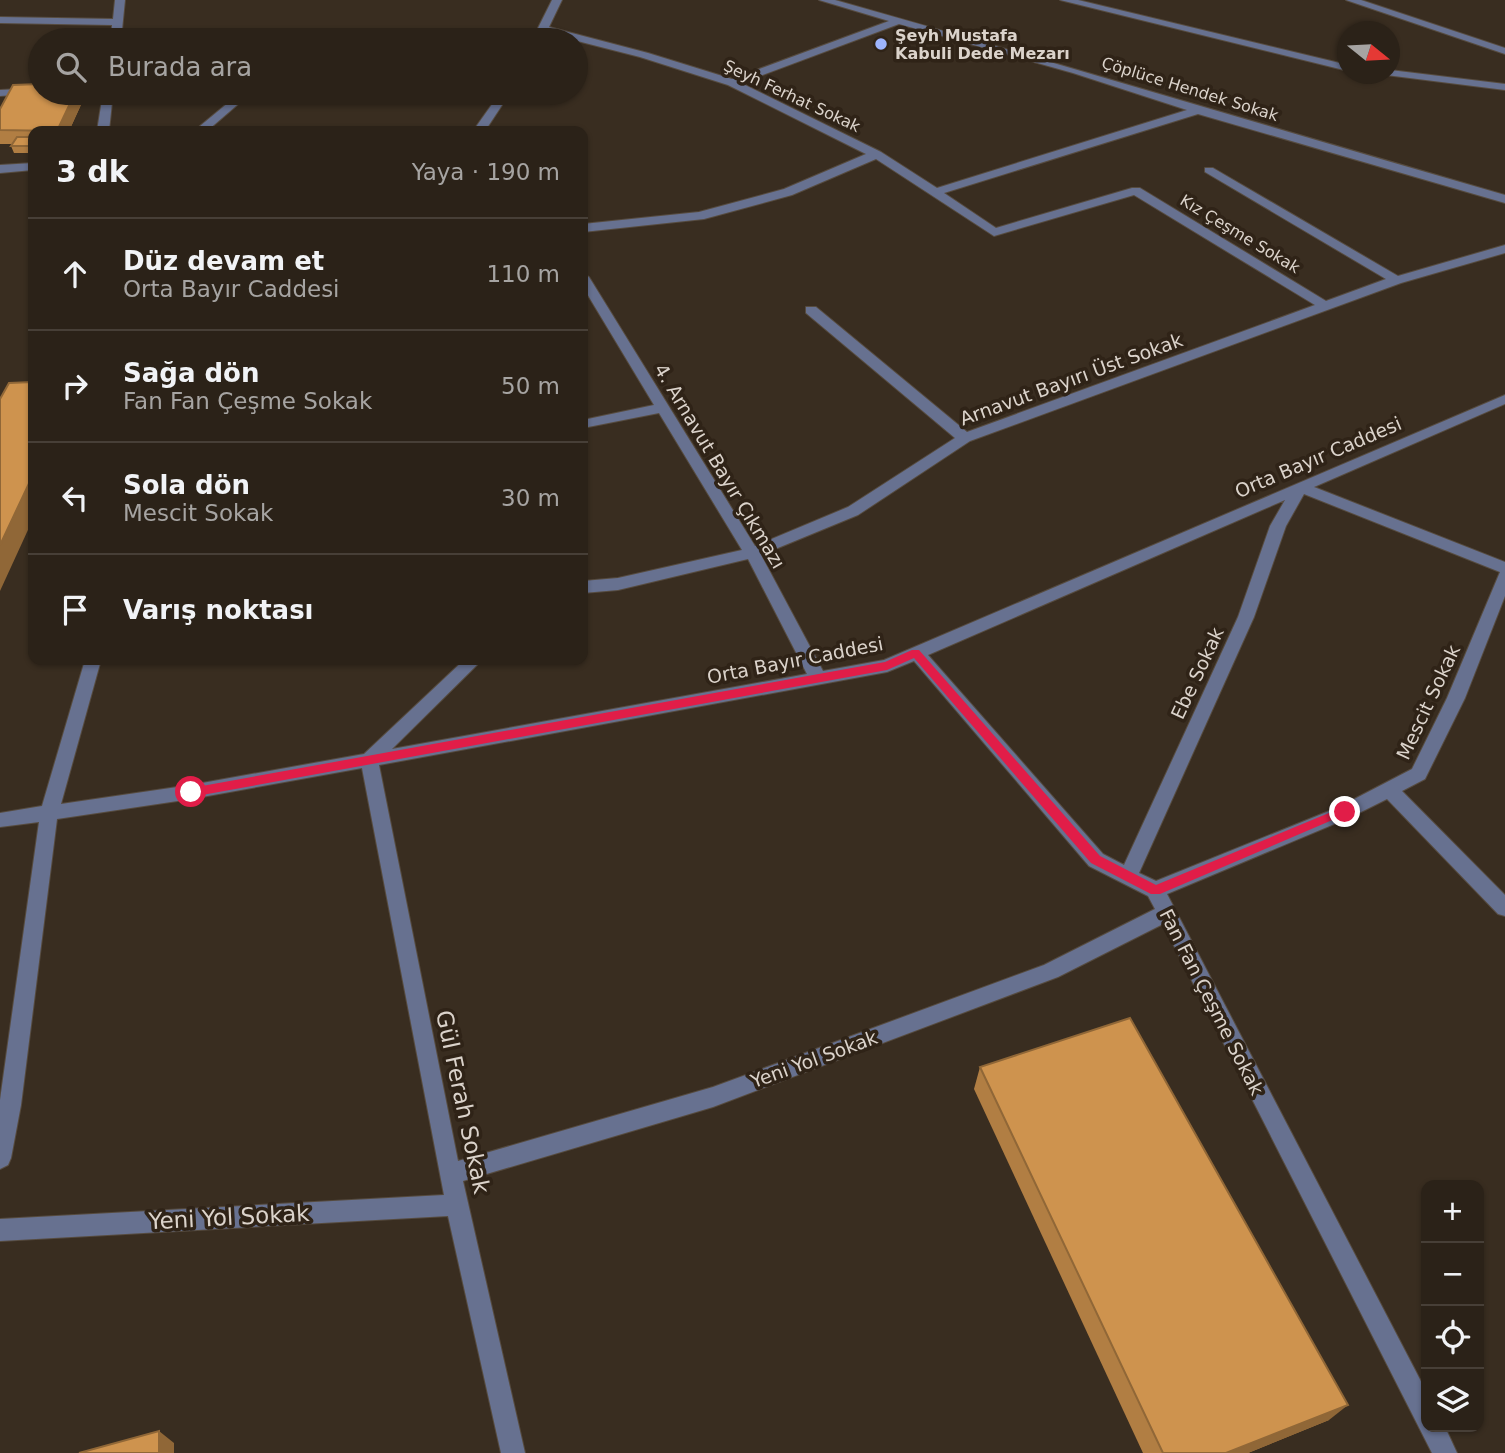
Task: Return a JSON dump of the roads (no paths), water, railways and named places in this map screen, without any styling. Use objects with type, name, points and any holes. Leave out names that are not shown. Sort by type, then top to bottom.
[{"type":"street","points":[[117,28],[120,0]]},
{"type":"street","points":[[544,28],[557,0]]},
{"type":"street","name":"Çöplüce Hendek Sokak","points":[[824,0],[1077,71],[1198,110],[1505,199]]},
{"type":"street","points":[[1065,0],[1337,65]]},
{"type":"street","points":[[1351,0],[1505,51]]},
{"type":"street","points":[[0,20],[117,22]]},
{"type":"street","points":[[732,83],[900,21]]},
{"type":"street","name":"Şeyh Ferhat Sokak","points":[[588,40],[645,55],[732,83],[877,154],[994,232],[1136,191]]},
{"type":"street","points":[[1400,74],[1505,88]]},
{"type":"street","points":[[0,93],[28,91]]},
{"type":"street","points":[[104,126],[106,105]]},
{"type":"street","points":[[206,126],[231,105]]},
{"type":"street","points":[[482,126],[497,105]]},
{"type":"street","points":[[936,192],[1198,110]]},
{"type":"street","points":[[588,227],[700,216],[788,192],[877,154]]},
{"type":"street","points":[[0,169],[28,167]]},
{"type":"street","points":[[1209,170],[1396,279]]},
{"type":"street","name":"Kız Çeşme Sokak","points":[[1136,191],[1325,306]]},
{"type":"street","name":"Arnavut Bayırı Üst Sokak","points":[[588,587],[618,584],[751,553],[853,511],[965,438],[1396,279],[1505,249]]},
{"type":"street","name":"4. Arnavut Bayır Çıkmazı","points":[[588,285],[751,553],[818,678]]},
{"type":"street","points":[[811,310],[965,438]]},
{"type":"street","name":"Orta Bayır Caddesi","points":[[0,820],[191,792],[887,666],[1505,399]]},
{"type":"street","points":[[588,423],[663,408]]},
{"type":"street","points":[[1300,487],[1505,568]]},
{"type":"street","name":"Ebe Sokak","points":[[1128,876],[1246,617],[1278,526],[1300,487]]},
{"type":"street","name":"Mescit Sokak","points":[[1155,890],[1345,812],[1419,774],[1456,698],[1505,576]]},
{"type":"street","name":"Fan Fan Çeşme Sokak","points":[[916,653],[1096,860],[1155,890],[1421,1406]]},
{"type":"street","points":[[0,1158],[10,1105],[49,813],[92,665]]},
{"type":"street","points":[[369,760],[469,665]]},
{"type":"street","name":"Gül Ferah Sokak","points":[[369,760],[450,1174],[513,1453]]},
{"type":"street","points":[[1389,789],[1505,908]]},
{"type":"street","name":"Yeni Yol Sokak","points":[[450,1174],[713,1097],[1051,971],[1167,913]]},
{"type":"street","name":"Yeni Yol Sokak","points":[[0,1230],[457,1205]]},
{"type":"street","points":[[1434,1432],[1445,1453]]},
{"type":"place","name":"Şeyh Mustafa Kabuli Dede Mezarı","points":[[881,44]]}]
